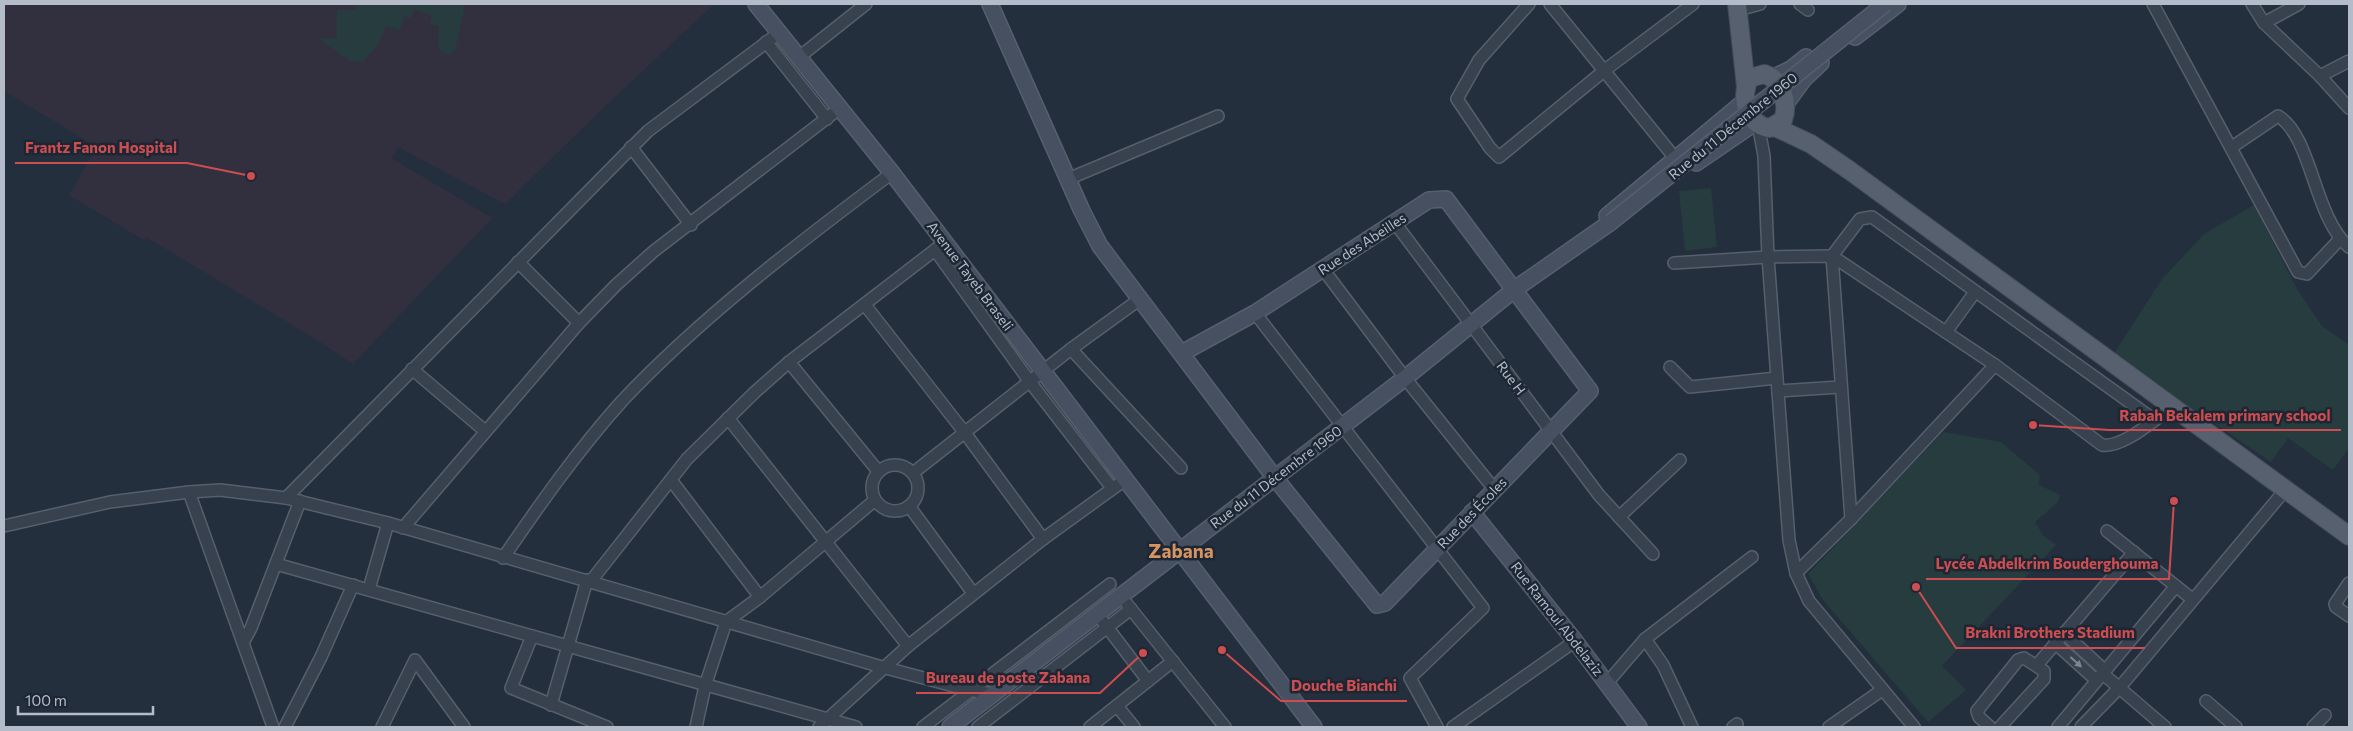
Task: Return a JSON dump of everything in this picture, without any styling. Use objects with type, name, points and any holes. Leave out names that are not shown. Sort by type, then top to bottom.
[{"type":"main road","name":"Avenue Tayeb Braseli","points":[[756,4],[892,173],[940,246],[1043,371],[1314,727]]},
{"type":"main road","points":[[990,4],[1100,246],[1275,478]]},
{"type":"main road","name":"Rue du 11 Décembre 1960","points":[[1770,77],[1791,69],[1874,4]]},
{"type":"main road","name":"Rue du 11 Décembre 1960","points":[[950,727],[1098,615],[1126,603],[1179,551],[1342,427],[1516,290],[1611,222],[1885,4]]},
{"type":"main road","name":"Rue du 11 Décembre 1960","points":[[1785,107],[1797,86],[1812,70],[1898,4]]},
{"type":"main road","points":[[1738,12],[1754,56],[1783,94],[1785,107],[1782,120],[1765,125]]},
{"type":"main road","points":[[1738,12],[1748,110],[1765,125],[1811,144],[2349,536]]},
{"type":"main road","points":[[1745,94],[1753,75],[1770,77]]},
{"type":"main road","name":"Rue du 11 Décembre 1960","points":[[1579,246],[1605,218],[1745,94]]},
{"type":"main road","points":[[1785,107],[1811,144]]},
{"type":"main road","name":"Rue du 11 Décembre 1960","points":[[1579,246],[1614,228],[1711,152],[1765,125]]},
{"type":"main road","name":"Rue des Abeilles","points":[[1182,353],[1255,313],[1429,200],[1446,200],[1516,290]]},
{"type":"main road","name":"Rue des Écoles","points":[[1275,478],[1377,605],[1385,603],[1590,391],[1516,290]]},
{"type":"main road","name":"Rue Ramoul Abdelaziz","points":[[1472,512],[1575,641],[1639,727]]},
{"type":"street","points":[[798,58],[866,4]]},
{"type":"street","points":[[1529,4],[1479,60],[1457,99],[1490,148],[1499,157],[1605,70],[1693,4]]},
{"type":"street","points":[[1550,4],[1670,152]]},
{"type":"street","points":[[1738,12],[1760,4]]},
{"type":"street","points":[[2153,4],[2189,74],[2232,146],[2298,272],[2307,274],[2340,240]]},
{"type":"street","points":[[2252,4],[2264,23],[2320,76],[2349,108]]},
{"type":"street","points":[[2264,23],[2299,4]]},
{"type":"street","points":[[286,498],[632,148],[680,106],[779,33]]},
{"type":"street","points":[[766,42],[827,119]]},
{"type":"street","points":[[2320,76],[2349,61]]},
{"type":"street","points":[[403,528],[579,323],[648,257],[840,108]]},
{"type":"street","points":[[1068,179],[1218,116]]},
{"type":"street","points":[[2232,146],[2278,116],[2286,121],[2300,146],[2331,225],[2340,240],[2349,247]]},
{"type":"street","points":[[1765,125],[1764,156],[1768,257],[1790,540],[1796,573],[1809,601],[1914,727]]},
{"type":"street","points":[[632,148],[691,225]]},
{"type":"street","points":[[502,558],[548,491],[586,444],[623,401],[664,360],[712,316],[844,209],[892,173]]},
{"type":"street","points":[[1850,519],[1832,256],[1860,220],[1872,218],[2153,419]]},
{"type":"street","name":"Rue H","points":[[1395,223],[1599,495],[1653,554]]},
{"type":"street","points":[[551,704],[589,581],[687,459],[789,362],[940,246],[1030,382],[1112,488]]},
{"type":"street","points":[[1674,263],[1768,257],[1832,256],[1995,365],[2102,445],[2110,446],[2122,442],[2173,407]]},
{"type":"street","points":[[518,262],[579,323]]},
{"type":"street","points":[[1323,269],[1405,378],[1494,489]]},
{"type":"street","points":[[1946,332],[1975,292]]},
{"type":"street","points":[[913,473],[1071,349],[1140,299]]},
{"type":"street","points":[[865,305],[965,433],[1043,539]]},
{"type":"street","points":[[1255,313],[1483,608],[1410,678],[1437,727]]},
{"type":"street","points":[[1071,349],[1181,468]]},
{"type":"street","points":[[789,362],[878,471]]},
{"type":"street","points":[[1796,573],[1850,519],[1995,365]]},
{"type":"street","points":[[1670,367],[1690,387],[1777,378]]},
{"type":"street","points":[[412,369],[485,431]]},
{"type":"street","points":[[1778,391],[1840,387]]},
{"type":"street","points":[[728,418],[908,646]]},
{"type":"street","points":[[1619,517],[1680,460]]},
{"type":"street","points":[[900,465],[913,473],[918,487],[917,494],[909,506],[890,510],[879,505],[875,500],[872,485],[878,471],[884,467],[900,465]]},
{"type":"street","points":[[819,727],[882,667],[973,593],[1126,479]]},
{"type":"street","points":[[671,480],[760,597]]},
{"type":"street","points":[[2081,727],[2120,687],[2286,489]]},
{"type":"street","points":[[4,526],[110,502],[189,492],[220,490],[286,498],[388,523],[502,558],[589,581],[882,667],[969,690],[993,694]]},
{"type":"street","points":[[189,492],[244,641],[273,727]]},
{"type":"street","points":[[696,727],[705,686],[726,622],[760,597],[875,500]]},
{"type":"street","points":[[244,641],[300,501]]},
{"type":"street","points":[[909,506],[973,593]]},
{"type":"street","points":[[369,589],[388,523]]},
{"type":"street","points":[[2107,531],[2192,599]]},
{"type":"street","points":[[2037,665],[2134,552]]},
{"type":"street","points":[[1607,683],[1646,639],[1752,557]]},
{"type":"street","points":[[276,564],[856,727]]},
{"type":"street","points":[[923,727],[1110,584]]},
{"type":"street","points":[[285,727],[353,585]]},
{"type":"street","points":[[2058,727],[2176,586]]},
{"type":"street","points":[[2347,590],[2335,604],[2336,607],[2349,616]]},
{"type":"street","points":[[978,727],[1109,628],[1126,603],[1225,727]]},
{"type":"street","points":[[1098,615],[1148,681]]},
{"type":"street","points":[[2064,633],[2101,675]]},
{"type":"street","points":[[532,636],[511,688],[607,727]]},
{"type":"street","points":[[1646,639],[1663,666],[1692,727]]},
{"type":"street","points":[[1453,727],[1575,641]]},
{"type":"street","points":[[2055,643],[2120,687],[2165,727]]},
{"type":"street","points":[[1990,727],[1979,717],[1977,711],[2018,660],[2024,658],[2044,671],[2044,679],[2000,727]]},
{"type":"street","points":[[382,727],[415,660],[464,727]]},
{"type":"street","points":[[1090,727],[1173,661]]},
{"type":"street","points":[[1829,727],[1882,690]]},
{"type":"street","points":[[2206,701],[2236,727]]},
{"type":"street","points":[[1117,706],[1134,727]]},
{"type":"street","points":[[2313,727],[2325,715]]},
{"type":"shaded area","points":[[4,4],[714,4],[505,204],[398,147],[391,158],[492,218],[353,364],[322,343],[146,237],[144,240],[69,195],[97,147],[4,91]]},
{"type":"green space","points":[[356,4],[465,4],[455,51],[447,55],[438,49],[439,26],[430,24],[432,15],[414,9],[411,18],[404,16],[400,30],[386,26],[378,44],[363,62],[350,61],[318,38],[337,38],[337,10],[356,10]]},
{"type":"green space","points":[[1711,188],[1717,247],[1685,251],[1679,191]]},
{"type":"green space","points":[[2254,205],[2297,289],[2322,326],[2349,345],[2349,448],[2333,470],[2288,438],[2271,462],[2113,355],[2162,279],[2204,234]]},
{"type":"green space","points":[[1943,432],[2001,442],[2040,475],[2039,485],[2060,495],[2058,502],[2035,522],[2043,535],[2056,545],[1942,666],[1966,690],[1928,722],[1823,600],[1808,574]]},
{"type":"place","name":"Frantz Fanon Hospital","points":[[251,176]]},
{"type":"place","name":"Rabah Bekalem primary school","points":[[2033,425]]},
{"type":"place","name":"Lycée Abdelkrim Bouderghouma","points":[[2174,501]]},
{"type":"place","name":"Brakni Brothers Stadium","points":[[1916,587]]},
{"type":"place","name":"Douche Bianchi","points":[[1222,650]]},
{"type":"place","name":"Bureau de poste Zabana","points":[[1143,653]]},
{"type":"district","name":"Zabana","points":[[1181,551]]}]
